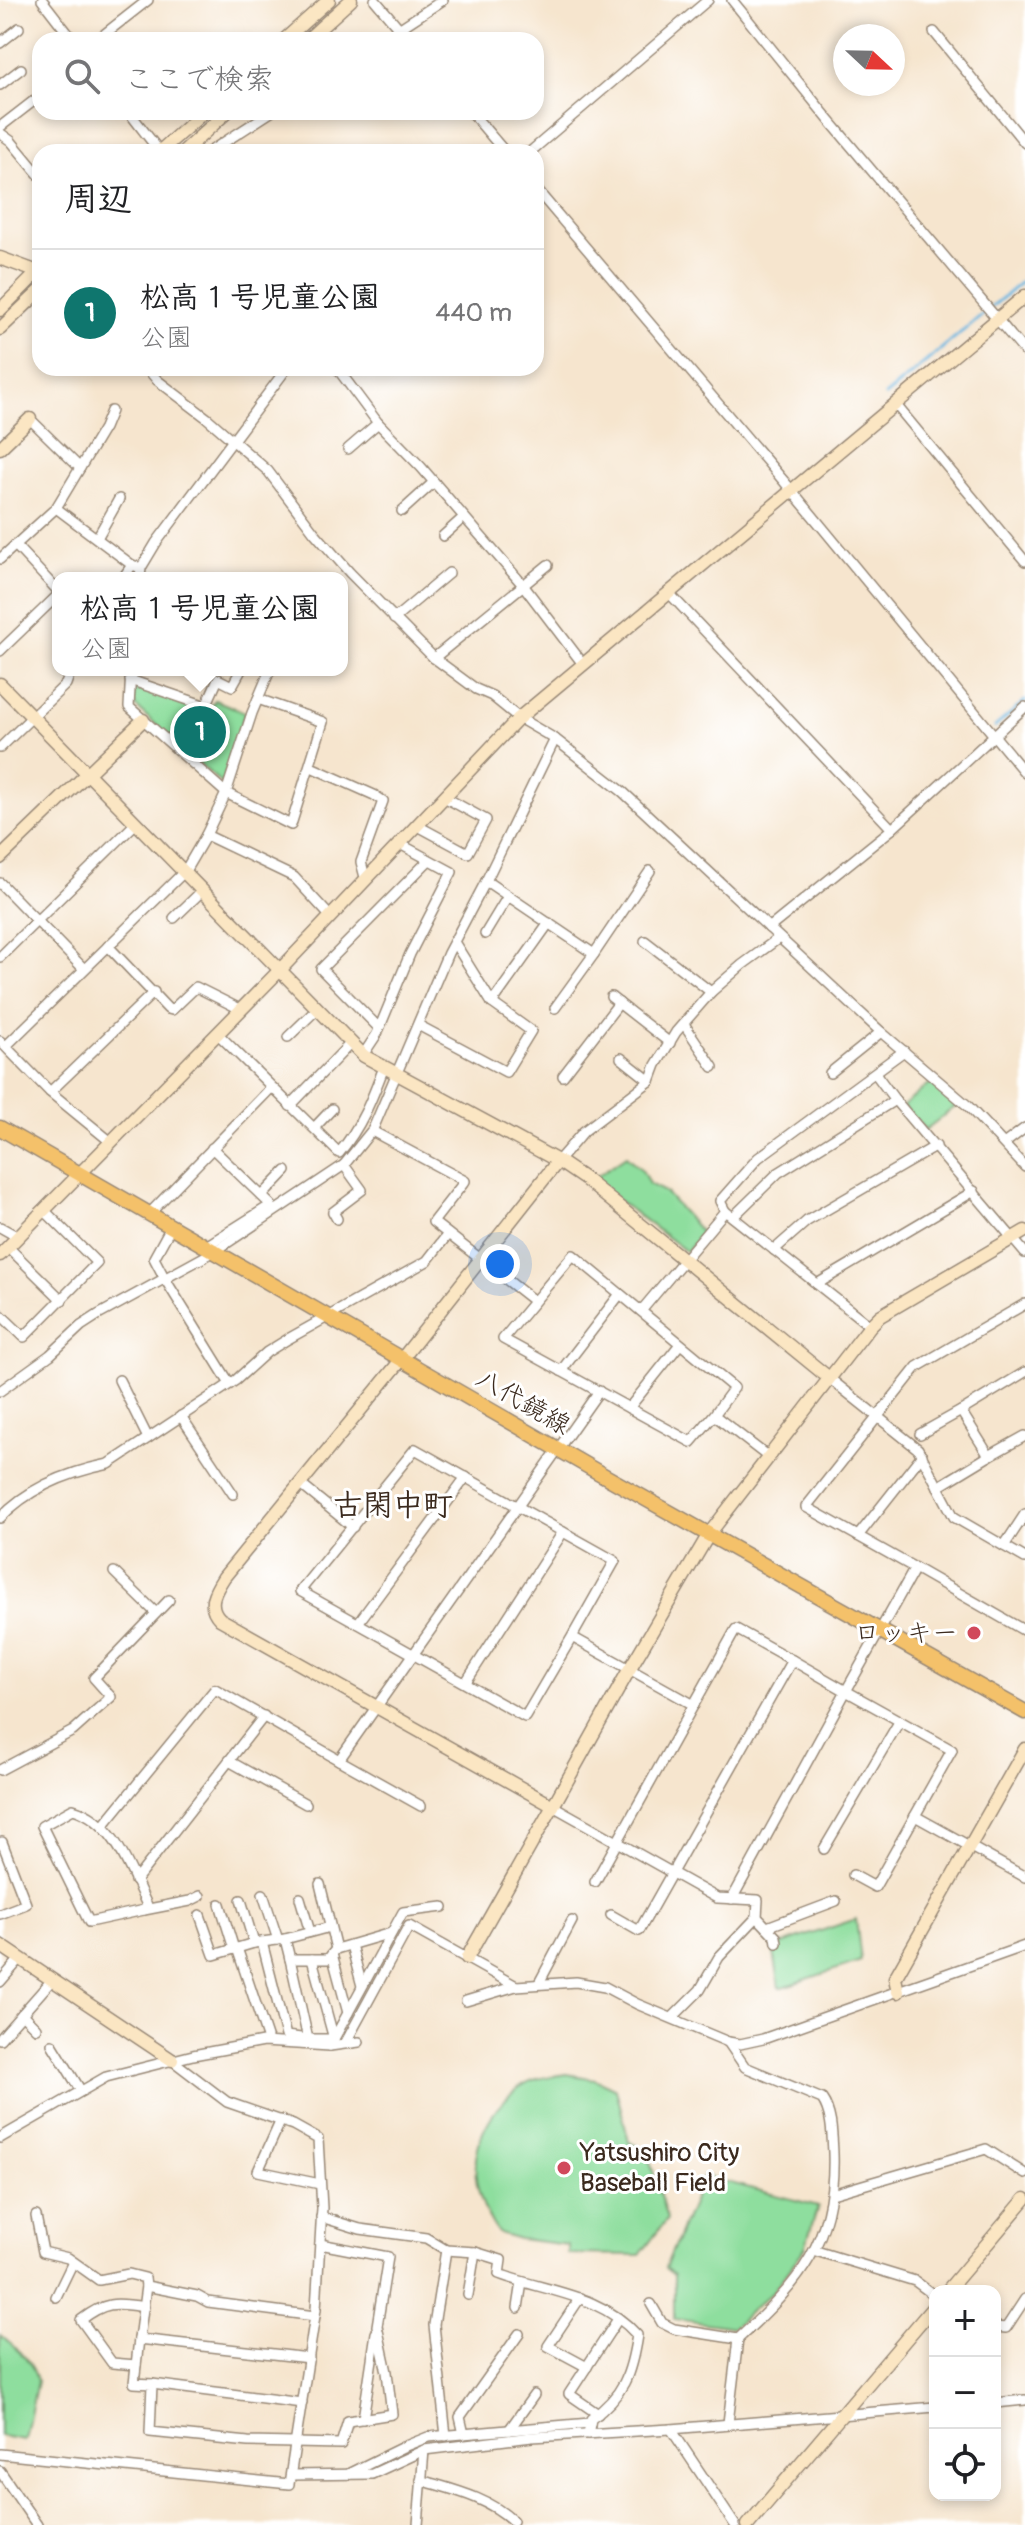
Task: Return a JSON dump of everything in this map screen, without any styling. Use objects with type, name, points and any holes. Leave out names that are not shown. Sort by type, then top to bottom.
[{"type":"main road","name":"八代鏡線","points":[[0,1128],[557,1449],[1025,1712]]},
{"type":"street","points":[[42,0],[67,32]]},
{"type":"street","points":[[107,32],[148,0]]},
{"type":"street","points":[[293,32],[329,0]]},
{"type":"street","points":[[316,32],[351,0]]},
{"type":"street","points":[[375,0],[403,32]]},
{"type":"street","points":[[394,32],[443,0]]},
{"type":"street","points":[[539,144],[708,0]]},
{"type":"street","points":[[732,0],[1025,352]]},
{"type":"street","points":[[0,43],[19,28]]},
{"type":"street","points":[[934,32],[1025,143]]},
{"type":"street","points":[[0,85],[21,69]]},
{"type":"street","points":[[0,127],[32,102]]},
{"type":"street","points":[[135,120],[154,144]]},
{"type":"street","points":[[169,144],[195,120]]},
{"type":"street","points":[[192,144],[218,120]]},
{"type":"street","points":[[221,144],[259,120]]},
{"type":"street","points":[[478,120],[498,144]]},
{"type":"street","points":[[0,133],[32,166]]},
{"type":"street","points":[[544,198],[793,492],[1025,773]]},
{"type":"street","points":[[0,258],[32,269]]},
{"type":"street","points":[[0,310],[32,278]]},
{"type":"street","points":[[62,1300],[4,1251],[366,881],[519,718],[793,492],[996,316],[1025,296]]},
{"type":"street","points":[[0,329],[32,299]]},
{"type":"street","points":[[154,376],[268,471],[314,532],[434,658],[476,689],[492,696],[519,718],[555,739],[623,792],[881,1032],[968,1106],[1025,1167]]},
{"type":"street","points":[[56,508],[138,570],[281,376]]},
{"type":"street","points":[[343,376],[378,423],[523,585],[583,664]]},
{"type":"street","points":[[896,405],[1025,561]]},
{"type":"street","points":[[0,559],[56,508],[111,411]]},
{"type":"street","points":[[0,448],[30,419],[80,468]]},
{"type":"street","points":[[348,449],[378,423]]},
{"type":"street","points":[[402,511],[434,482]]},
{"type":"street","points":[[97,538],[119,499]]},
{"type":"street","points":[[443,536],[464,517]]},
{"type":"street","points":[[15,545],[52,586]]},
{"type":"street","points":[[434,658],[548,565]]},
{"type":"street","points":[[394,619],[449,573]]},
{"type":"street","points":[[668,592],[892,829]]},
{"type":"street","points":[[0,651],[52,599]]},
{"type":"street","points":[[0,748],[66,684],[69,676]]},
{"type":"street","points":[[131,676],[129,707],[226,793],[291,825],[323,722],[258,699]]},
{"type":"street","points":[[133,676],[206,706],[218,679],[232,686],[238,676]]},
{"type":"street","points":[[111,1142],[50,1092],[3,1044],[185,871],[226,793],[268,676]]},
{"type":"street","points":[[0,684],[363,1055],[558,1161],[586,1180],[918,1449],[954,1517],[1025,1558]]},
{"type":"street","points":[[769,928],[892,829],[1025,707]]},
{"type":"street","points":[[0,858],[143,720]]},
{"type":"street","points":[[0,1391],[50,1355],[81,1326],[165,1279],[344,1165],[372,1131],[454,942],[555,739]]},
{"type":"street","points":[[311,767],[383,801],[361,862],[366,881]]},
{"type":"street","points":[[418,826],[468,853],[486,820],[446,798]]},
{"type":"street","points":[[0,957],[136,823]]},
{"type":"street","points":[[206,835],[294,877],[330,916]]},
{"type":"street","points":[[363,1055],[379,1028],[410,954],[452,872],[400,844]]},
{"type":"street","points":[[379,1028],[321,969],[429,860]]},
{"type":"street","points":[[555,1008],[650,871]]},
{"type":"street","points":[[486,881],[594,954]]},
{"type":"street","points":[[0,883],[83,968]]},
{"type":"street","points":[[174,918],[203,890]]},
{"type":"street","points":[[485,934],[508,896]]},
{"type":"street","points":[[492,1003],[549,923]]},
{"type":"street","points":[[673,2017],[700,1990],[719,1957],[757,1917],[758,1900],[717,1898],[214,1613],[212,1602],[224,1577],[558,1161],[584,1131],[650,1081],[670,1043],[711,992],[779,938]]},
{"type":"street","points":[[645,941],[711,992]]},
{"type":"street","points":[[418,1025],[506,1072],[531,1031],[492,1003],[454,942]]},
{"type":"street","points":[[108,946],[168,1009],[172,1010],[196,987],[240,1009]]},
{"type":"street","points":[[50,1092],[154,992]]},
{"type":"street","points":[[563,1076],[615,1000],[670,1043]]},
{"type":"street","points":[[288,1037],[317,1009]]},
{"type":"street","points":[[684,1024],[713,1067]]},
{"type":"street","points":[[830,1073],[881,1032]]},
{"type":"street","points":[[217,1033],[339,1153],[355,1134],[366,1113],[384,1067]]},
{"type":"street","points":[[290,1106],[351,1043]]},
{"type":"street","points":[[870,1326],[729,1214],[720,1201],[758,1158],[904,1051]]},
{"type":"street","points":[[621,1058],[650,1081]]},
{"type":"street","points":[[875,1073],[1025,1253]]},
{"type":"street","points":[[149,1214],[271,1088]]},
{"type":"street","points":[[641,1311],[684,1260],[729,1214],[778,1173],[895,1100]]},
{"type":"street","points":[[314,1128],[332,1109]]},
{"type":"street","points":[[1005,1143],[1025,1128]]},
{"type":"street","points":[[372,1131],[465,1181],[433,1222],[534,1301]]},
{"type":"street","points":[[774,1250],[807,1221],[936,1146]]},
{"type":"street","points":[[210,1249],[271,1205],[212,1148]]},
{"type":"street","points":[[337,1219],[333,1212],[362,1190],[344,1165]]},
{"type":"street","points":[[262,1196],[286,1171]]},
{"type":"street","points":[[817,1284],[974,1191]]},
{"type":"street","points":[[0,1314],[24,1337],[97,1263],[44,1210]]},
{"type":"street","points":[[0,1227],[18,1237]]},
{"type":"street","points":[[171,1227],[154,1258],[230,1384]]},
{"type":"street","points":[[467,1958],[709,1534],[767,1456],[880,1316],[1025,1231]]},
{"type":"street","points":[[0,1518],[25,1495],[87,1468],[109,1464],[230,1384],[267,1352],[427,1261],[448,1234]]},
{"type":"street","points":[[573,1255],[734,1388],[691,1442],[503,1339],[534,1301],[573,1255]]},
{"type":"street","points":[[561,1371],[620,1294]]},
{"type":"street","points":[[1025,1304],[917,1367],[806,1507],[1025,1631]]},
{"type":"street","points":[[629,1408],[680,1344]]},
{"type":"street","points":[[920,1434],[1025,1372]]},
{"type":"street","points":[[119,1380],[148,1438]]},
{"type":"street","points":[[339,1760],[599,1391]]},
{"type":"street","points":[[961,1411],[989,1456]]},
{"type":"street","points":[[714,1415],[767,1456]]},
{"type":"street","points":[[181,1416],[233,1494]]},
{"type":"street","points":[[938,1487],[1025,1436]]},
{"type":"street","points":[[415,1449],[466,1477],[615,1561],[525,1717],[300,1591],[415,1449]]},
{"type":"street","points":[[858,1536],[922,1455]]},
{"type":"street","points":[[358,1623],[466,1477]]},
{"type":"street","points":[[300,1484],[353,1527]]},
{"type":"street","points":[[1004,1546],[1025,1514]]},
{"type":"street","points":[[466,1682],[563,1532]]},
{"type":"street","points":[[732,1899],[915,1568]]},
{"type":"street","points":[[114,1572],[156,1613]]},
{"type":"street","points":[[0,1770],[73,1731],[111,1697],[94,1678],[169,1600]]},
{"type":"street","points":[[595,1882],[736,1629],[952,1750],[875,1887],[853,1875]]},
{"type":"street","points":[[572,1637],[694,1705]]},
{"type":"street","points":[[611,1915],[639,1931],[792,1660]]},
{"type":"street","points":[[103,1826],[215,1689],[421,1806]]},
{"type":"street","points":[[135,1881],[264,1716]]},
{"type":"street","points":[[824,1849],[899,1722]]},
{"type":"street","points":[[898,1992],[895,1978],[1025,1749]]},
{"type":"street","points":[[229,1761],[306,1804]]},
{"type":"street","points":[[144,1910],[147,1905],[116,1841],[103,1826],[73,1809],[42,1826],[89,1922],[190,1901],[200,1896]]},
{"type":"street","points":[[915,1816],[1025,1877]]},
{"type":"street","points":[[0,1844],[2,1842],[26,1904],[0,1914]]},
{"type":"street","points":[[320,1884],[348,2013]]},
{"type":"street","points":[[263,1894],[290,1959],[308,2039]]},
{"type":"street","points":[[300,1898],[310,1932]]},
{"type":"street","points":[[241,1900],[258,1942],[286,2036]]},
{"type":"street","points":[[767,1927],[836,1901]]},
{"type":"street","points":[[220,1904],[268,2040]]},
{"type":"street","points":[[332,2043],[403,1912],[443,1907]]},
{"type":"street","points":[[200,1915],[214,1955],[330,1927]]},
{"type":"street","points":[[757,1917],[776,1937],[777,1943]]},
{"type":"street","points":[[539,1983],[572,1921]]},
{"type":"street","points":[[346,2042],[409,1926],[516,1986]]},
{"type":"street","points":[[290,1959],[328,1959],[334,1952],[391,1933]]},
{"type":"street","points":[[0,1945],[172,2060],[227,2102],[281,2120],[318,2139],[321,2217],[315,2316],[289,2484],[0,2454]]},
{"type":"street","points":[[351,1945],[362,1986]]},
{"type":"street","points":[[466,2001],[516,1986],[576,1982],[605,1987],[637,2004],[728,2042],[740,2044],[763,2039],[1025,1946]]},
{"type":"street","points":[[0,1982],[20,1959]]},
{"type":"street","points":[[312,1959],[332,2043]]},
{"type":"street","points":[[0,2039],[52,1980]]},
{"type":"street","points":[[22,2014],[36,2028]]},
{"type":"street","points":[[0,2138],[106,2077],[286,2036],[332,2043]]},
{"type":"street","points":[[268,2040],[359,2042]]},
{"type":"street","points":[[728,2042],[745,2067],[819,2095],[825,2102],[832,2147],[832,2194],[816,2251],[771,2309],[738,2339],[728,2423]]},
{"type":"street","points":[[52,2044],[81,2091]]},
{"type":"street","points":[[281,2120],[258,2171],[320,2184]]},
{"type":"street","points":[[832,2194],[986,2149],[1025,2174]]},
{"type":"street","points":[[952,2285],[1025,2199]]},
{"type":"street","points":[[36,2216],[43,2252],[68,2258],[99,2280],[129,2274],[145,2278],[134,2383],[302,2403]]},
{"type":"street","points":[[291,2475],[372,2474],[424,2450],[589,2428],[621,2391],[628,2378],[637,2335],[618,2319],[580,2298],[499,2274],[501,2260],[475,2252],[446,2250],[426,2238],[360,2229],[321,2217]]},
{"type":"street","points":[[320,2244],[388,2257],[363,2419]]},
{"type":"street","points":[[446,2250],[434,2325],[446,2436]]},
{"type":"street","points":[[816,2251],[915,2281],[929,2292]]},
{"type":"street","points":[[468,2295],[475,2252]]},
{"type":"street","points":[[56,2297],[60,2280],[73,2262]]},
{"type":"street","points":[[518,2308],[522,2282]]},
{"type":"street","points":[[146,2286],[197,2296],[208,2302],[315,2316]]},
{"type":"street","points":[[580,2298],[548,2346],[587,2367]]},
{"type":"street","points":[[1001,2328],[1006,2328],[1025,2299]]},
{"type":"street","points":[[136,2365],[112,2363],[81,2320],[100,2306],[123,2303],[144,2307]]},
{"type":"street","points":[[651,2304],[662,2323],[674,2329],[738,2339]]},
{"type":"street","points":[[748,2525],[929,2312]]},
{"type":"street","points":[[598,2414],[569,2394],[618,2319]]},
{"type":"street","points":[[152,2384],[150,2432],[297,2444],[341,2444],[348,2421],[392,2414],[377,2326]]},
{"type":"street","points":[[464,2434],[460,2417],[519,2334]]},
{"type":"street","points":[[139,2339],[309,2358]]},
{"type":"street","points":[[509,2430],[534,2395]]},
{"type":"street","points":[[1001,2402],[1025,2400]]},
{"type":"street","points":[[347,2474],[428,2437],[509,2430],[671,2429],[929,2407]]},
{"type":"street","points":[[671,2429],[735,2525]]},
{"type":"street","points":[[418,2525],[424,2450]]},
{"type":"street","points":[[0,2471],[37,2525]]},
{"type":"street","points":[[421,2480],[499,2508],[513,2521]]},
{"type":"green space","points":[[134,684],[209,709],[215,700],[245,712],[222,784],[134,705]]},
{"type":"green space","points":[[933,1081],[959,1104],[925,1130],[903,1106]]},
{"type":"green space","points":[[626,1156],[642,1170],[649,1184],[665,1192],[701,1232],[687,1252],[591,1180]]},
{"type":"green space","points":[[856,1919],[861,1961],[780,1988],[773,1947]]},
{"type":"green space","name":"Yatsushiro City Baseball Field","points":[[567,2074],[595,2079],[616,2089],[629,2142],[647,2151],[667,2219],[640,2255],[568,2254],[568,2245],[498,2233],[482,2203],[476,2158],[485,2128],[494,2113],[510,2094],[525,2084]]},
{"type":"green space","points":[[704,2176],[818,2206],[805,2248],[773,2291],[733,2327],[674,2319],[674,2275],[665,2268]]},
{"type":"green space","points":[[0,2335],[27,2360],[37,2381],[25,2440],[0,2436]]},
{"type":"waterway","points":[[885,396],[1025,279]]},
{"type":"waterway","points":[[995,727],[1025,701]]},
{"type":"place","name":"松高１号児童公園","points":[[200,732]]},
{"type":"place","name":"ロッキー","points":[[974,1633]]},
{"type":"place","name":"Yatsushiro City Baseball Field","points":[[564,2168]]},
{"type":"district","name":"古閑中町","points":[[393,1505]]}]
